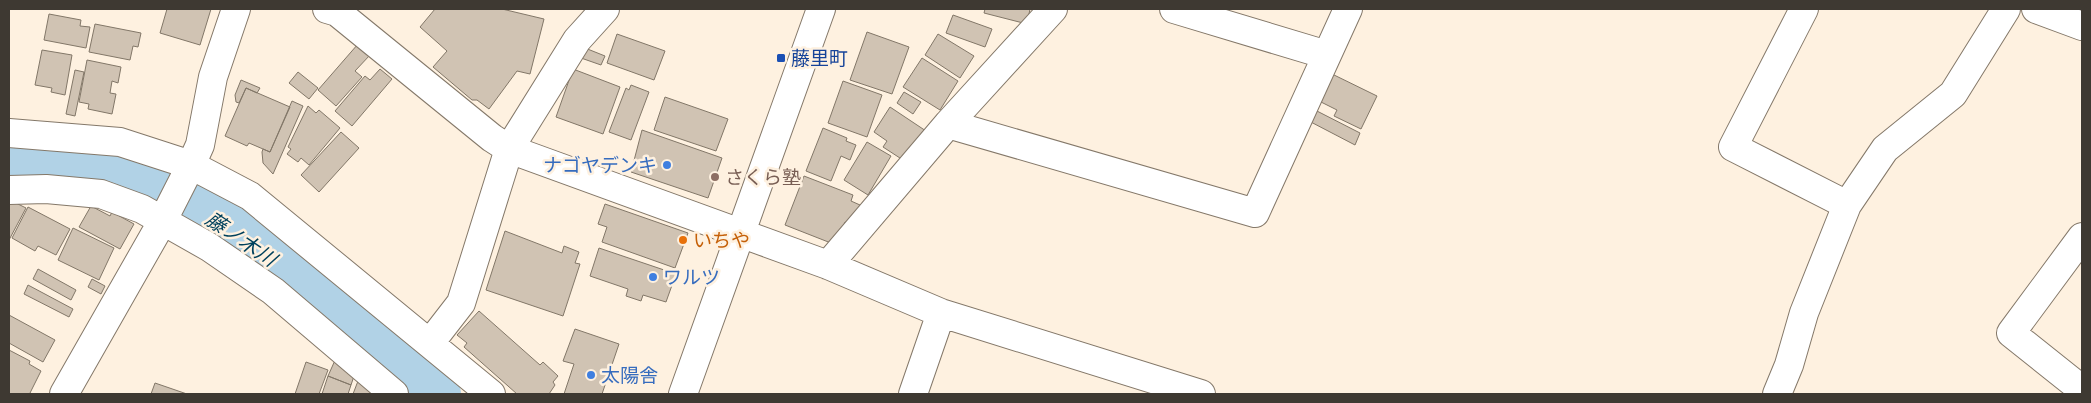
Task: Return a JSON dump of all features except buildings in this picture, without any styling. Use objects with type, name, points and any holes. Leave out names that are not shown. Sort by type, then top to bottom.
[{"type":"street","points":[[64,394],[188,173],[200,145],[213,77],[236,9]]},
{"type":"street","points":[[327,9],[336,12],[492,138],[509,149],[828,265],[941,314],[1201,394]]},
{"type":"street","points":[[430,343],[461,303],[509,149],[577,40],[605,9]]},
{"type":"street","points":[[683,394],[821,9]]},
{"type":"street","points":[[828,265],[948,124],[1053,9]]},
{"type":"street","points":[[1174,9],[1326,55]]},
{"type":"street","points":[[948,124],[1255,213],[1348,9]]},
{"type":"street","points":[[1804,9],[1733,148],[1847,205]]},
{"type":"street","points":[[1777,394],[1789,365],[1804,312],[1847,205],[1885,149],[1953,94],[2006,9]]},
{"type":"street","points":[[2036,9],[2082,26]]},
{"type":"street","points":[[9,133],[120,142],[188,173],[250,196],[491,394]]},
{"type":"street","points":[[9,190],[46,189],[101,194],[165,215],[273,291],[394,394]]},
{"type":"street","points":[[2079,389],[2011,333],[2082,237]]},
{"type":"street","points":[[913,394],[941,314]]},
{"type":"waterway","name":"藤ノ木川","points":[[9,171],[95,173],[177,196],[263,251],[435,394]]},
{"type":"place","name":"藤里町","points":[[781,58]]},
{"type":"place","name":"ナゴヤデンキ","points":[[667,165]]},
{"type":"place","name":"さくら塾","points":[[715,177]]},
{"type":"place","name":"いちや","points":[[683,240]]},
{"type":"place","name":"ワルツ","points":[[653,277]]},
{"type":"place","name":"太陽舎","points":[[591,375]]}]
